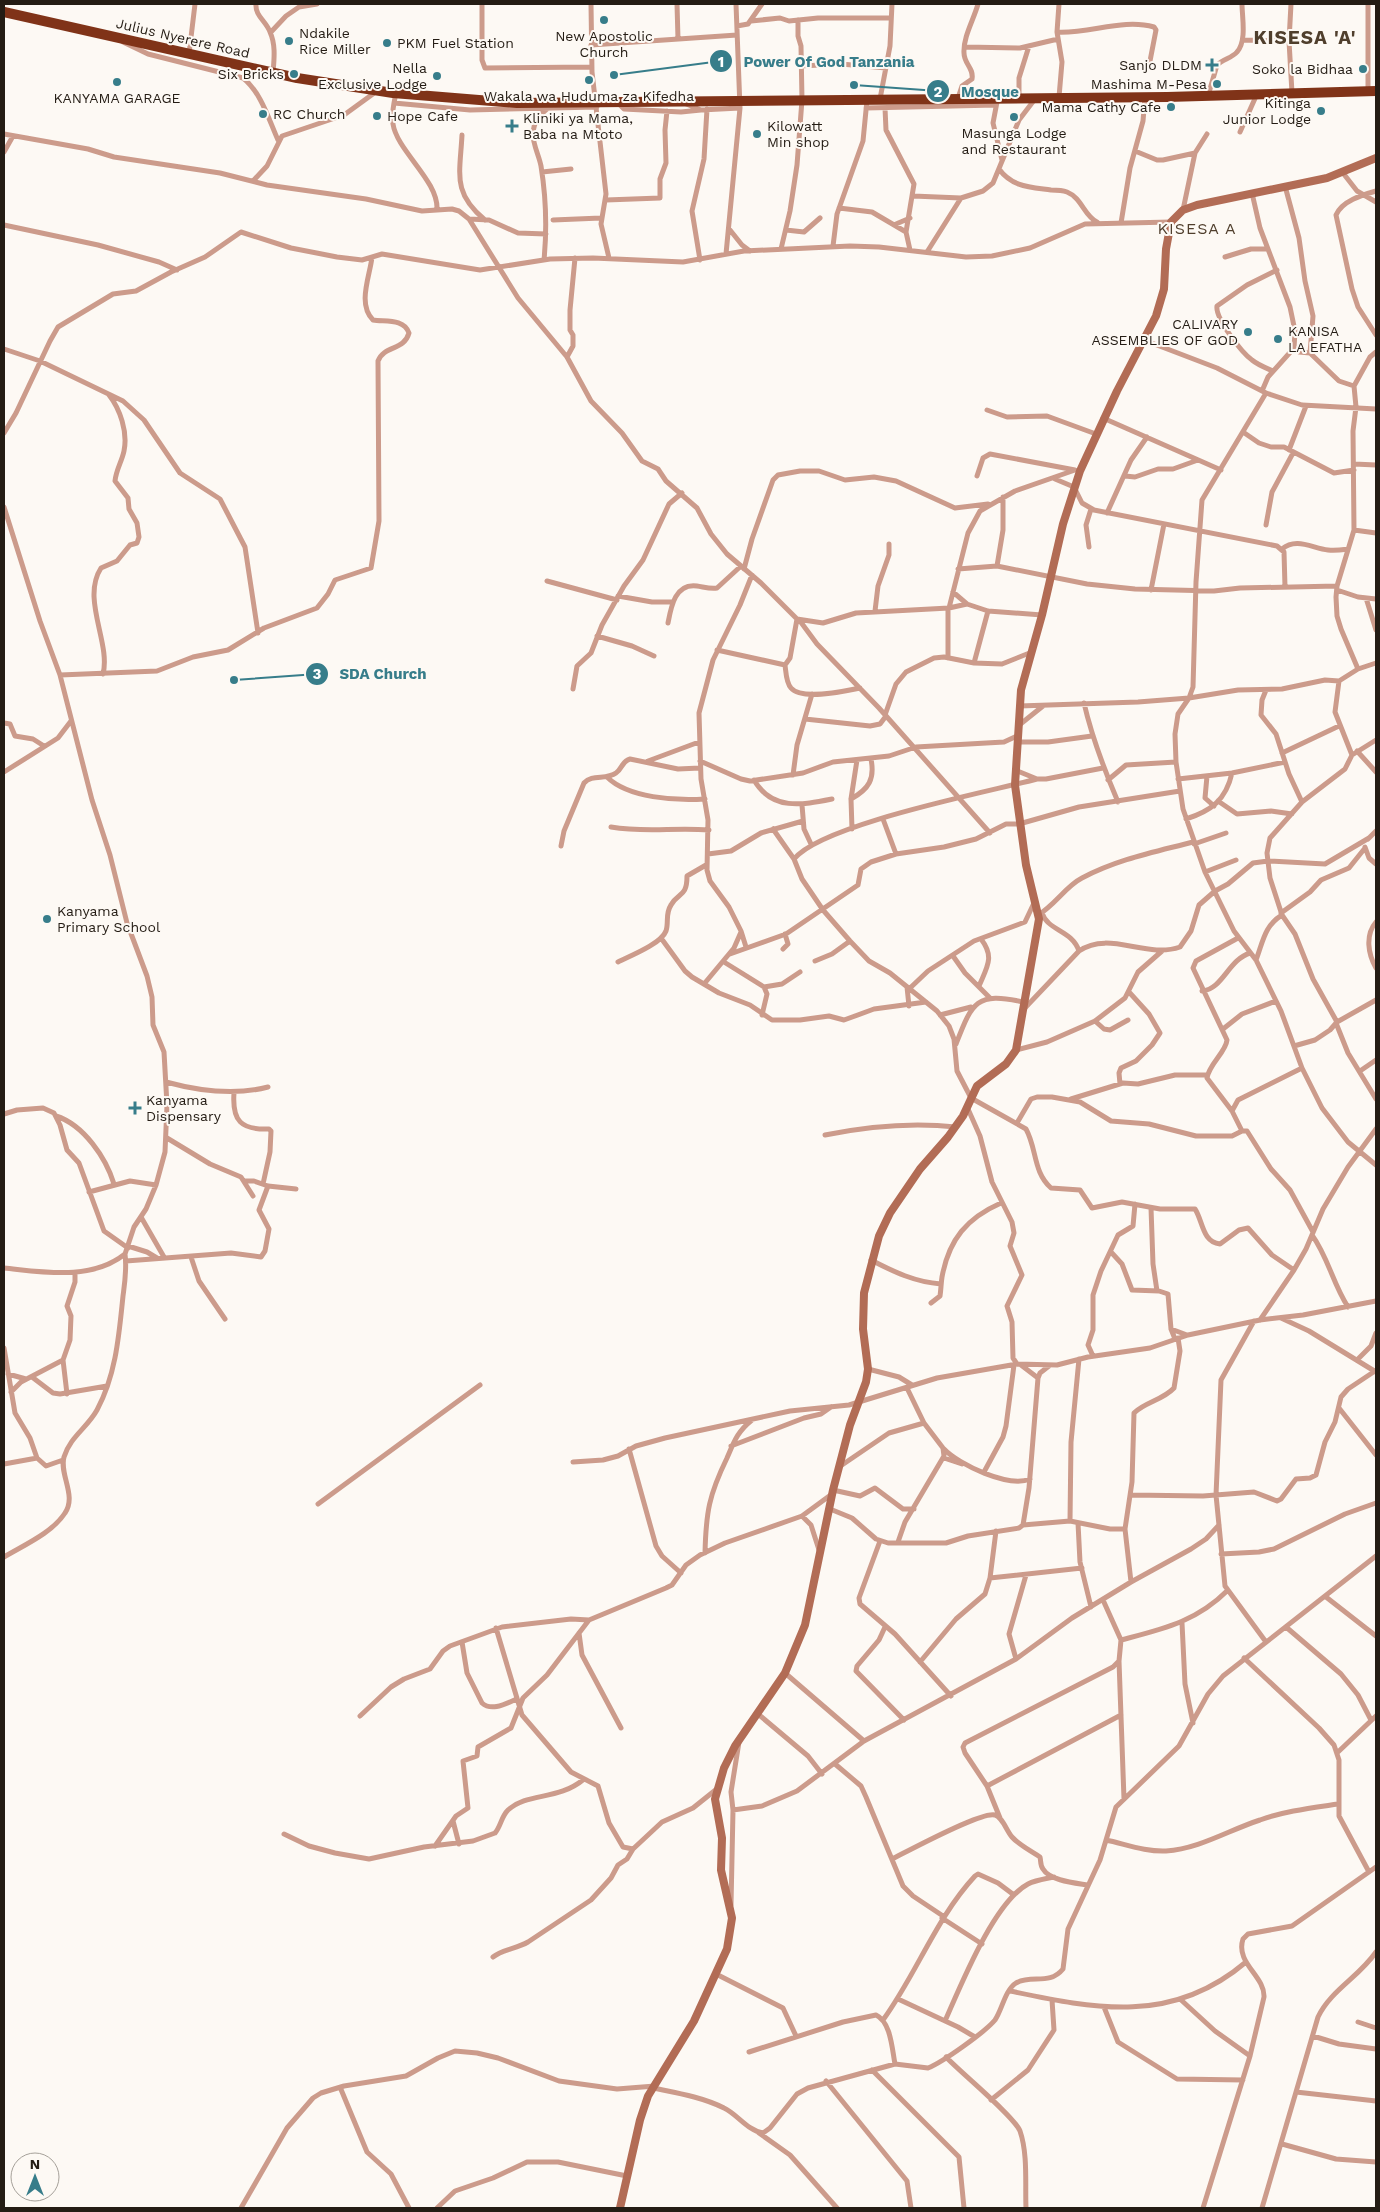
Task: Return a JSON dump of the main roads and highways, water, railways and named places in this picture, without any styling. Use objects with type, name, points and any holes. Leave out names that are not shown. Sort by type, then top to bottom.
[{"type":"highway","name":"Julius Nyerere Road","points":[[4,12],[273,73],[377,91],[395,98],[548,106],[596,104],[616,101],[680,101],[740,104],[802,100],[882,104],[958,98],[998,101],[1019,97],[1208,96],[1372,91]]},
{"type":"place","name":"New Apostolic Church","points":[[604,20]]},
{"type":"place","name":"Ndakile Rice Miller","points":[[289,41]]},
{"type":"place","name":"PKM Fuel Station","points":[[387,43]]},
{"type":"place","name":"Sanjo DLDM","points":[[1212,65]]},
{"type":"place","name":"Soko la Bidhaa","points":[[1363,69]]},
{"type":"place","name":"Six Bricks","points":[[294,74]]},
{"type":"place","name":"Power Of God Tanzania","points":[[614,75]]},
{"type":"place","name":"Nella Exclusive Lodge","points":[[437,76]]},
{"type":"place","name":"Wakala wa Huduma za Kifedha","points":[[589,80]]},
{"type":"place","name":"KANYAMA GARAGE","points":[[117,82]]},
{"type":"place","name":"Mashima M-Pesa","points":[[1217,84]]},
{"type":"place","name":"Mosque","points":[[854,85]]},
{"type":"place","name":"Mama Cathy Cafe","points":[[1171,107]]},
{"type":"place","name":"Kitinga Junior Lodge","points":[[1321,111]]},
{"type":"place","name":"RC Church","points":[[263,114]]},
{"type":"place","name":"Hope Cafe","points":[[377,116]]},
{"type":"place","name":"Masunga Lodge and Restaurant","points":[[1014,117]]},
{"type":"place","name":"Kliniki ya Mama, Baba na Mtoto","points":[[512,126]]},
{"type":"place","name":"Kilowatt Min shop","points":[[757,134]]},
{"type":"place","name":"CALIVARY ASSEMBLIES OF GOD","points":[[1248,332]]},
{"type":"place","name":"KANISA LA EFATHA","points":[[1278,339]]},
{"type":"place","name":"SDA Church","points":[[234,680]]},
{"type":"place","name":"Kanyama Primary School","points":[[47,919]]},
{"type":"place","name":"Kanyama Dispensary","points":[[135,1108]]},
{"type":"district","name":"KISESA 'A'","points":[[1305,37]]},
{"type":"district","name":"KISESA A","points":[[1197,228]]}]
